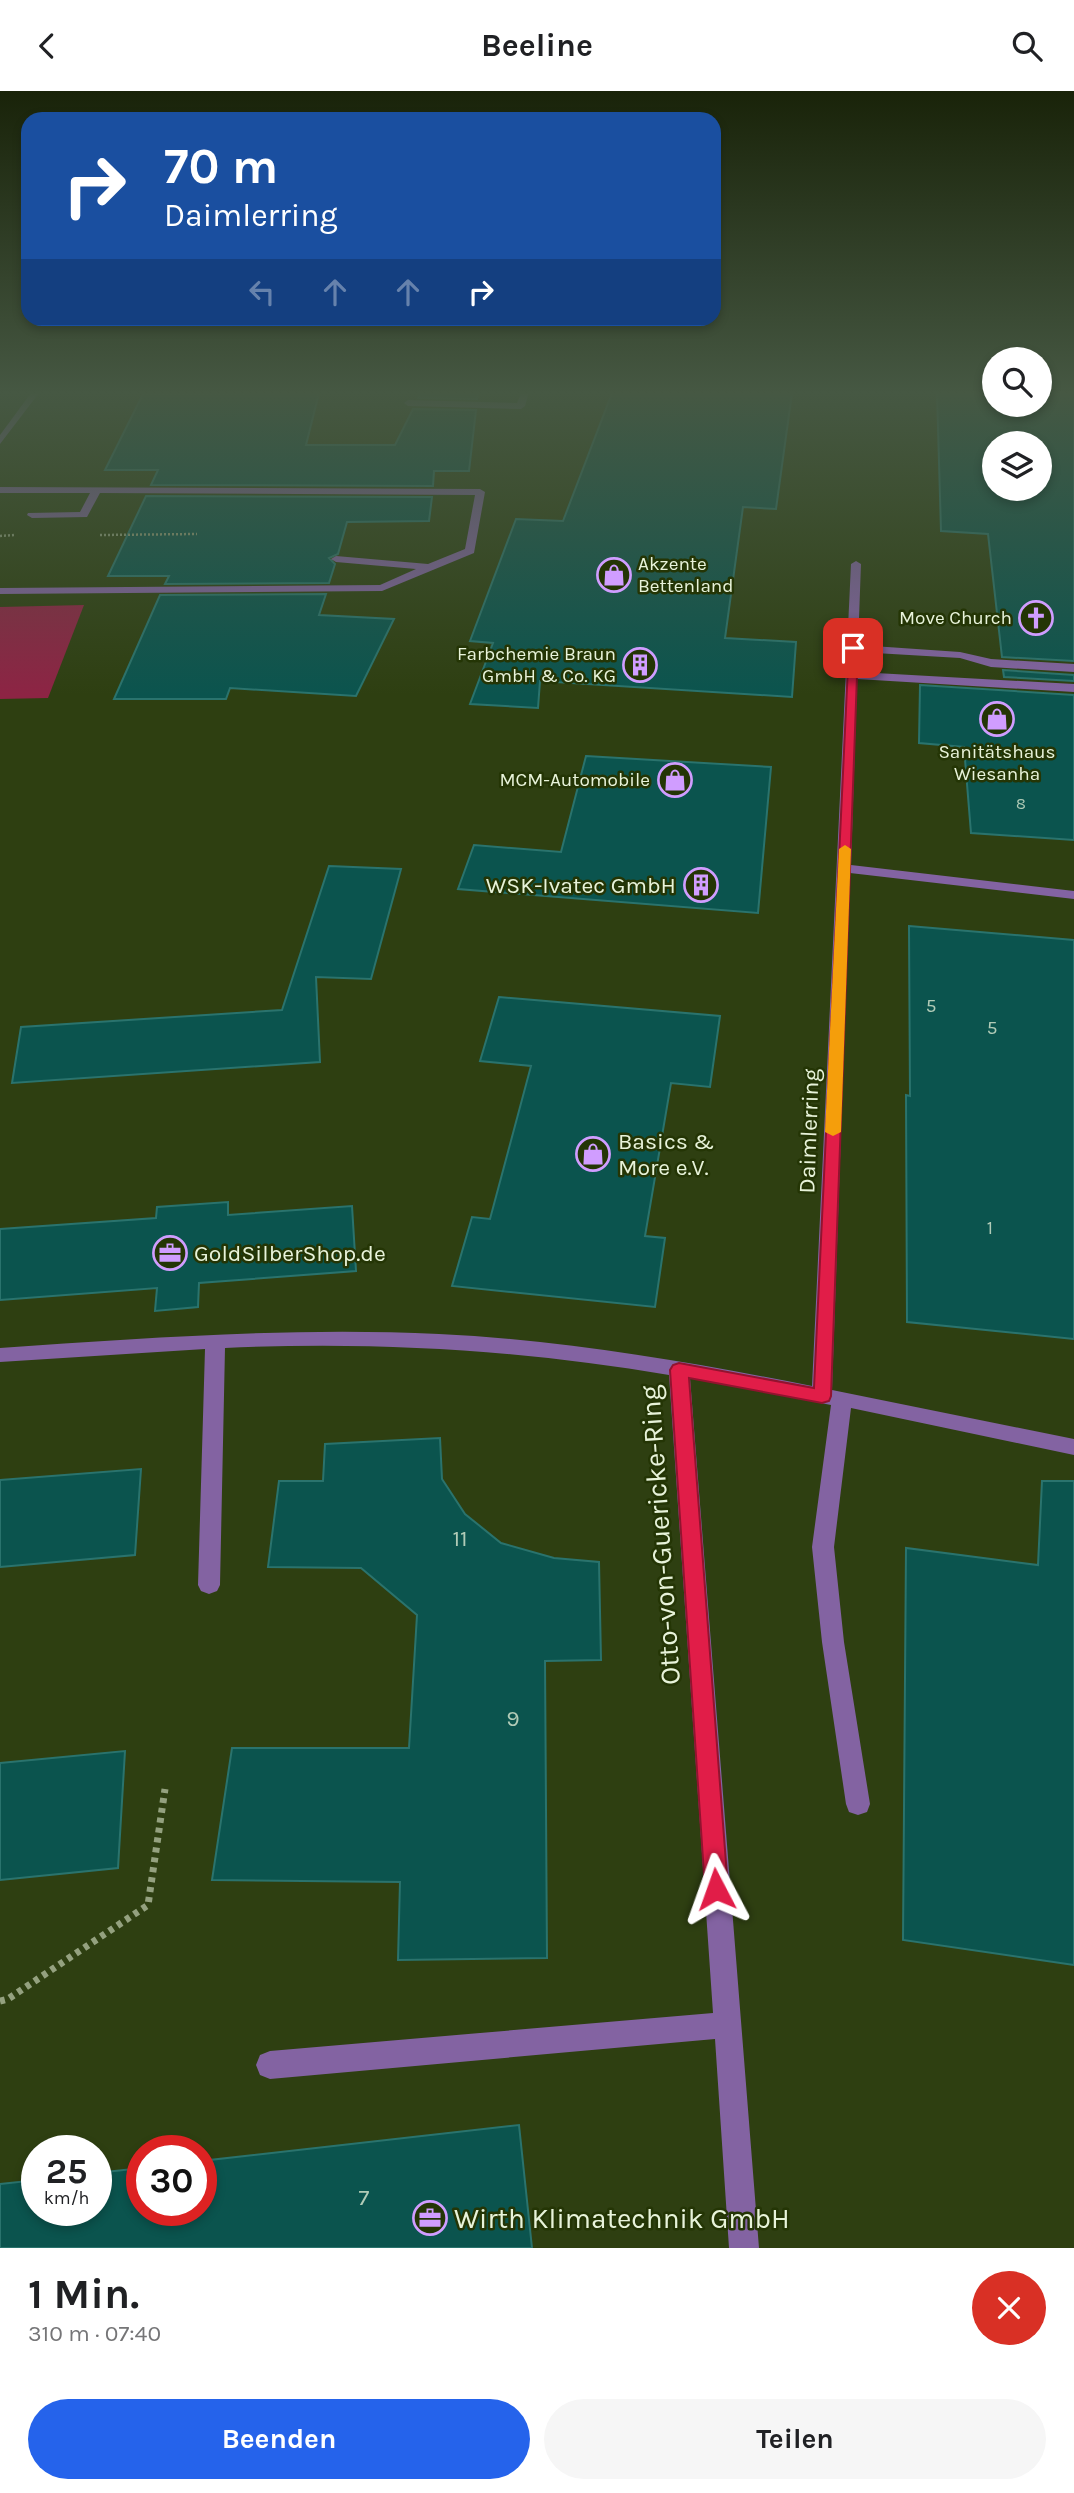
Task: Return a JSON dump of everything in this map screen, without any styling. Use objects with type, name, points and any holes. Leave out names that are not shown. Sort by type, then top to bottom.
[{"type":"street","points":[[32,515],[83,515],[95,494]]},
{"type":"street","points":[[0,591],[382,588],[470,551],[480,494]]},
{"type":"street","points":[[336,559],[429,567]]},
{"type":"street","name":"Daimlerring","points":[[856,564],[844,868],[832,1398],[823,1547],[833,1643],[858,1804]]},
{"type":"street","points":[[853,648],[960,655],[991,663],[1074,668]]},
{"type":"street","points":[[852,675],[1074,688]]},
{"type":"street","points":[[844,868],[1074,895]]},
{"type":"street","name":"Otto-von-Guericke-Ring","points":[[0,1355],[215,1339],[368,1338],[505,1346],[679,1370],[744,2248]]},
{"type":"street","points":[[209,1585],[215,1339]]},
{"type":"street","points":[[679,1370],[1074,1447]]},
{"type":"street","points":[[270,2065],[726,2025]]},
{"type":"path","points":[[0,2001],[8,1999],[148,1905],[165,1789]]},
{"type":"shaded area","points":[[84,605],[48,698],[0,699],[0,607]]},
{"type":"building","points":[[573,494],[778,494],[776,509],[743,507],[725,638],[796,642],[792,697],[540,681],[538,708],[470,704],[493,643],[470,641],[516,519],[563,521]]},
{"type":"building","points":[[940,494],[982,494],[982,501],[1052,501],[1052,494],[1074,494],[1074,661],[1002,657],[988,534],[941,531]]},
{"type":"building","points":[[146,496],[432,497],[429,521],[347,522],[338,554],[329,558],[335,564],[329,583],[165,584],[169,576],[108,576]]},
{"type":"building","points":[[326,594],[319,615],[394,619],[356,696],[230,688],[226,699],[114,699],[160,595]]},
{"type":"building","points":[[1003,670],[1074,675],[1074,681],[1004,677]]},
{"type":"building","points":[[920,685],[1074,695],[1074,840],[971,833],[964,747],[919,743]]},
{"type":"building","points":[[586,756],[771,767],[758,913],[458,889],[474,845],[561,852]]},
{"type":"building","points":[[329,866],[401,869],[371,979],[316,977],[320,1062],[12,1083],[21,1027],[282,1010]]},
{"type":"building","points":[[909,926],[1074,940],[1074,1339],[907,1322],[906,1095],[910,1096]]},
{"type":"building","points":[[499,997],[720,1016],[710,1087],[671,1083],[645,1236],[665,1238],[655,1307],[452,1286],[472,1217],[490,1219],[531,1066],[480,1061]]},
{"type":"building","points":[[228,1202],[228,1215],[352,1206],[356,1271],[199,1283],[198,1307],[155,1311],[157,1288],[0,1300],[0,1229],[156,1218],[157,1207]]},
{"type":"building","points":[[440,1438],[442,1479],[465,1514],[501,1543],[554,1558],[599,1562],[601,1660],[545,1661],[547,1958],[398,1960],[400,1882],[212,1880],[232,1748],[409,1748],[417,1615],[361,1568],[268,1567],[279,1481],[323,1481],[325,1444]]},
{"type":"building","points":[[141,1469],[135,1555],[0,1567],[0,1480]]},
{"type":"building","points":[[1042,1481],[1074,1481],[1074,1965],[903,1940],[906,1548],[1038,1565]]},
{"type":"building","points":[[125,1751],[118,1868],[0,1880],[0,1763]]},
{"type":"building","points":[[519,2125],[532,2248],[0,2248],[0,2184],[21,2182],[21,2226],[112,2226],[112,2171],[126,2170],[126,2226],[217,2226],[217,2159]]},
{"type":"slow traffic","points":[[833,1132],[845,849]]},
{"type":"place","name":"Akzente Bettenland","points":[[614,575]]},
{"type":"place","name":"Move Church","points":[[1036,618]]},
{"type":"place","name":"Farbchemie Braun GmbH & Co. KG","points":[[640,665]]},
{"type":"place","name":"Sanitätshaus Wiesanha","points":[[997,719]]},
{"type":"place","name":"MCM-Automobile","points":[[675,780]]},
{"type":"place","name":"WSK-Ivatec GmbH","points":[[701,885]]},
{"type":"place","name":"Basics & More e.V.","points":[[593,1154]]},
{"type":"place","name":"GoldSilberShop.de","points":[[170,1253]]},
{"type":"place","name":"Wirth Klimatechnik GmbH","points":[[430,2218]]},
{"type":"route","points":[[716,1889],[679,1370],[822,1396],[853,648]]}]
